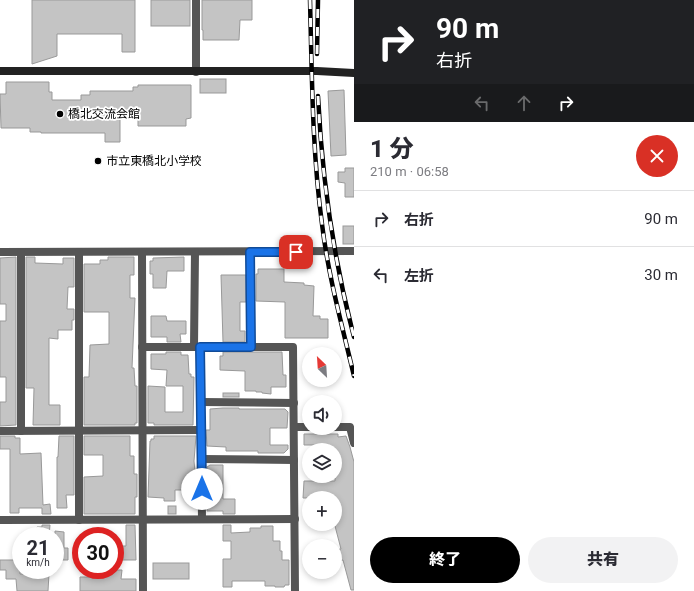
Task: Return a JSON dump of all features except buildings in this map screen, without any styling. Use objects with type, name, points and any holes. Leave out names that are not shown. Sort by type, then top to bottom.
[{"type":"street","points":[[196,0],[196,72]]},
{"type":"street","points":[[0,71],[354,73]]},
{"type":"street","points":[[0,252],[354,251]]},
{"type":"street","points":[[21,252],[22,431]]},
{"type":"street","points":[[79,252],[79,520]]},
{"type":"street","points":[[142,252],[143,591]]},
{"type":"street","points":[[195,252],[197,347],[201,402],[202,519]]},
{"type":"street","points":[[250,252],[251,347]]},
{"type":"street","points":[[142,347],[293,347],[295,591]]},
{"type":"street","points":[[201,402],[294,403]]},
{"type":"street","points":[[294,427],[302,427]]},
{"type":"street","points":[[342,427],[350,427],[354,443]]},
{"type":"street","points":[[0,431],[201,430]]},
{"type":"street","points":[[202,459],[294,460]]},
{"type":"street","points":[[0,520],[295,519]]},
{"type":"railway","points":[[310,0],[313,112],[319,196],[328,262],[354,376]]},
{"type":"railway","points":[[317,54],[318,0]]},
{"type":"railway","points":[[318,96],[322,157],[334,247],[354,337]]},
{"type":"place","name":"橋北交流会館","points":[[60,114]]},
{"type":"place","name":"市立東橋北小学校","points":[[98,161]]},
{"type":"route","points":[[202,489],[200,347],[251,347],[250,252],[296,252]]}]
